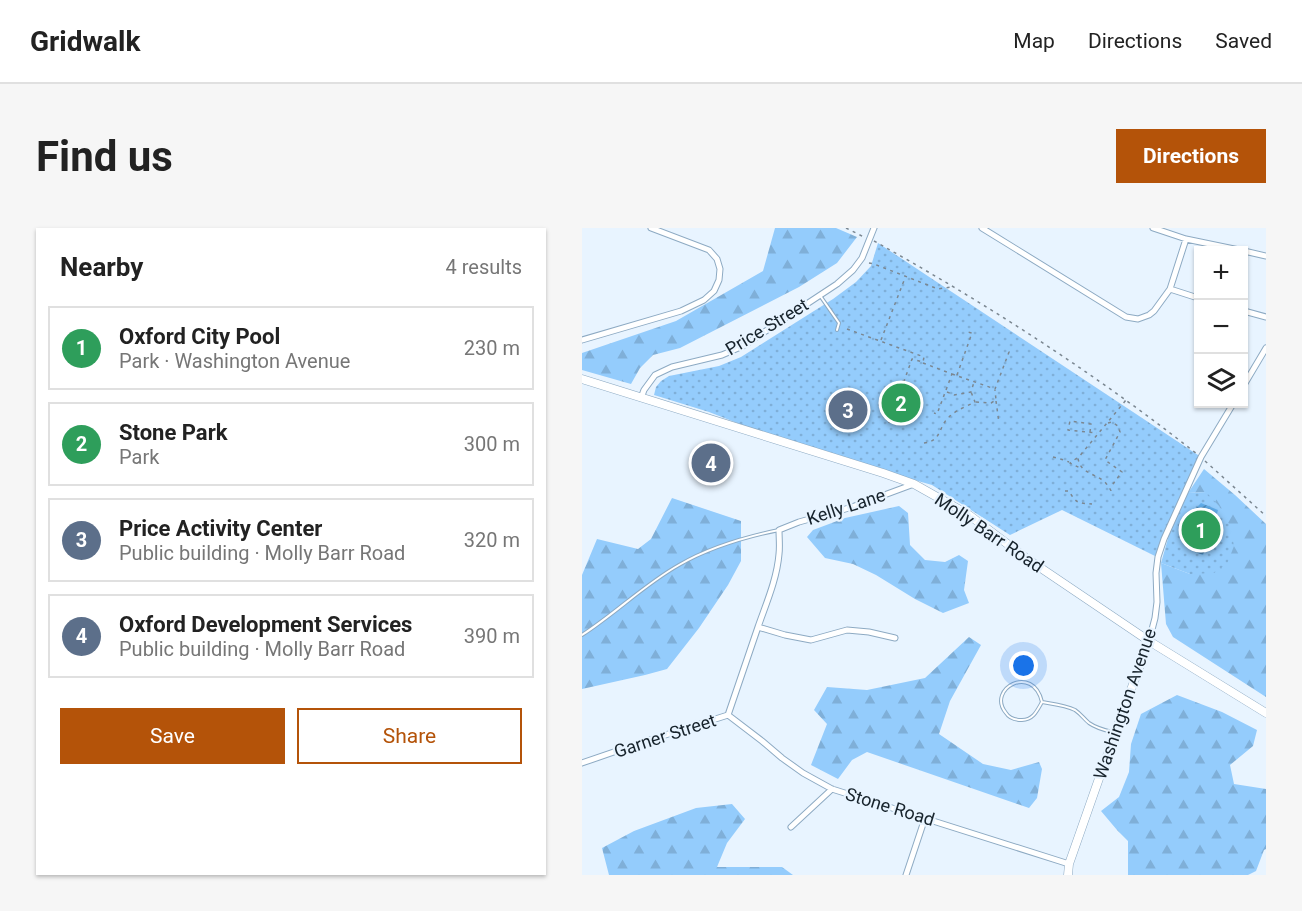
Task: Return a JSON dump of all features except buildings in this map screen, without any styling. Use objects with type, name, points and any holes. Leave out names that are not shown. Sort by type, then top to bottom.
[{"type":"main road","name":"Molly Barr Road","points":[[582,379],[914,484],[969,515],[1026,558],[1149,641],[1266,713]]},
{"type":"main road","name":"Washington Avenue","points":[[1068,875],[1069,864],[1114,733],[1149,641]]},
{"type":"street","points":[[582,340],[681,311],[704,300],[714,291],[719,280],[720,269],[717,259],[709,250],[651,228]]},
{"type":"street","name":"Price Street","points":[[640,398],[655,375],[672,367],[722,356],[743,346],[820,296],[853,270],[862,258],[874,228]]},
{"type":"street","points":[[982,228],[1119,312],[1138,319],[1154,311],[1170,290],[1186,239]]},
{"type":"street","points":[[1153,228],[1186,239],[1220,246]]},
{"type":"street","points":[[1248,252],[1266,256]]},
{"type":"street","points":[[1170,290],[1194,297]]},
{"type":"street","points":[[1248,312],[1266,317]]},
{"type":"street","points":[[1248,378],[1266,348]]},
{"type":"street","name":"Washington Avenue","points":[[1149,641],[1157,602],[1158,557],[1164,539],[1201,457],[1231,408]]},
{"type":"street","name":"Kelly Lane","points":[[779,530],[914,484]]},
{"type":"street","name":"Garner Street","points":[[582,763],[728,715],[773,583],[779,555],[779,530]]},
{"type":"street","points":[[758,627],[811,640],[847,630],[895,638]]},
{"type":"street","name":"Stone Road","points":[[728,715],[784,760],[832,789],[1069,864]]},
{"type":"street","points":[[791,826],[832,789]]},
{"type":"street","points":[[906,875],[925,818]]},
{"type":"lane","points":[[820,296],[839,323],[837,330]]},
{"type":"lane","points":[[582,635],[677,566],[699,554],[752,536],[779,530]]},
{"type":"lane","points":[[1024,682],[1036,689],[1042,702],[1031,718],[1018,720],[1006,714],[1001,699],[1010,685],[1024,682]]},
{"type":"lane","points":[[1042,702],[1064,706],[1082,715],[1095,727],[1114,733]]},
{"type":"path","points":[[846,228],[953,286],[1023,329],[1126,400],[1201,457],[1266,516]]},
{"type":"path","points":[[869,263],[938,289],[953,286]]},
{"type":"path","points":[[881,341],[906,277]]},
{"type":"path","points":[[847,329],[924,357],[923,362]]},
{"type":"path","points":[[956,375],[972,338],[972,333],[968,332]]},
{"type":"path","points":[[962,348],[966,350]]},
{"type":"path","points":[[999,423],[995,389],[1007,360],[1009,352],[1005,350]]},
{"type":"path","points":[[888,423],[912,359],[995,389]]},
{"type":"path","points":[[999,367],[1003,368]]},
{"type":"path","points":[[934,413],[937,414],[952,374]]},
{"type":"path","points":[[974,382],[971,392],[975,402]]},
{"type":"path","points":[[946,391],[954,395],[971,392]]},
{"type":"path","points":[[940,396],[944,397]]},
{"type":"path","points":[[924,443],[937,439],[950,416],[975,402],[991,403],[996,400]]},
{"type":"path","points":[[1070,463],[1078,458],[1126,400]]},
{"type":"path","points":[[1090,432],[1091,424],[1070,422],[1068,430],[1098,433]]},
{"type":"path","points":[[1107,423],[1112,422],[1118,426],[1119,432],[1105,460],[1122,472],[1113,484]]},
{"type":"path","points":[[1053,457],[1064,460],[1105,482],[1112,491]]},
{"type":"path","points":[[1078,458],[1083,470]]},
{"type":"path","points":[[1065,490],[1069,491],[1078,503],[1092,504]]},
{"type":"green space","points":[[775,228],[836,228],[857,237],[837,263],[799,287],[680,348],[653,355],[640,368],[631,384],[582,370],[582,353],[676,321],[763,271]]},
{"type":"green space","points":[[878,243],[1201,457],[1155,556],[1062,510],[1010,535],[932,485],[796,446],[709,412],[654,395],[656,387],[669,376],[719,366],[741,357],[833,299],[856,282],[871,266]]},
{"type":"green space","points":[[1204,469],[1266,524],[1266,697],[1173,637],[1166,624],[1161,563],[1190,574],[1206,492],[1188,493]]},
{"type":"green space","points":[[1206,492],[1220,507],[1230,526],[1234,546],[1227,564],[1214,573],[1190,574],[1161,563],[1169,535],[1188,493]]},
{"type":"green space","points":[[672,498],[741,521],[741,561],[699,628],[667,669],[582,689],[582,575],[597,539],[638,549],[651,539]]},
{"type":"green space","points":[[899,506],[908,513],[910,545],[925,560],[945,562],[959,555],[968,561],[964,590],[969,603],[943,613],[853,564],[825,558],[807,537],[813,530],[845,518]]},
{"type":"green space","points":[[969,637],[981,645],[950,701],[939,734],[983,764],[1011,770],[1039,762],[1042,769],[1037,798],[1029,808],[867,752],[852,760],[838,779],[811,765],[827,724],[814,710],[827,687],[867,690],[925,678]]},
{"type":"green space","points":[[1177,695],[1222,712],[1257,730],[1253,746],[1230,765],[1234,784],[1266,789],[1266,849],[1256,871],[1248,875],[1128,875],[1128,841],[1101,811],[1119,797],[1129,772],[1131,744],[1141,714]]},
{"type":"green space","points":[[732,804],[745,819],[727,843],[717,867],[782,867],[793,875],[609,875],[602,848],[634,831],[696,808]]},
{"type":"water","points":[[1201,503],[1218,510],[1213,528],[1220,531],[1215,547],[1207,546],[1203,555],[1192,551],[1202,520],[1193,511]]},
{"type":"place","name":"Stone Park","points":[[901,403]]},
{"type":"place","name":"Price Activity Center","points":[[848,410]]},
{"type":"place","name":"Oxford Development Services","points":[[711,463]]},
{"type":"place","name":"Oxford City Pool","points":[[1201,530]]}]
